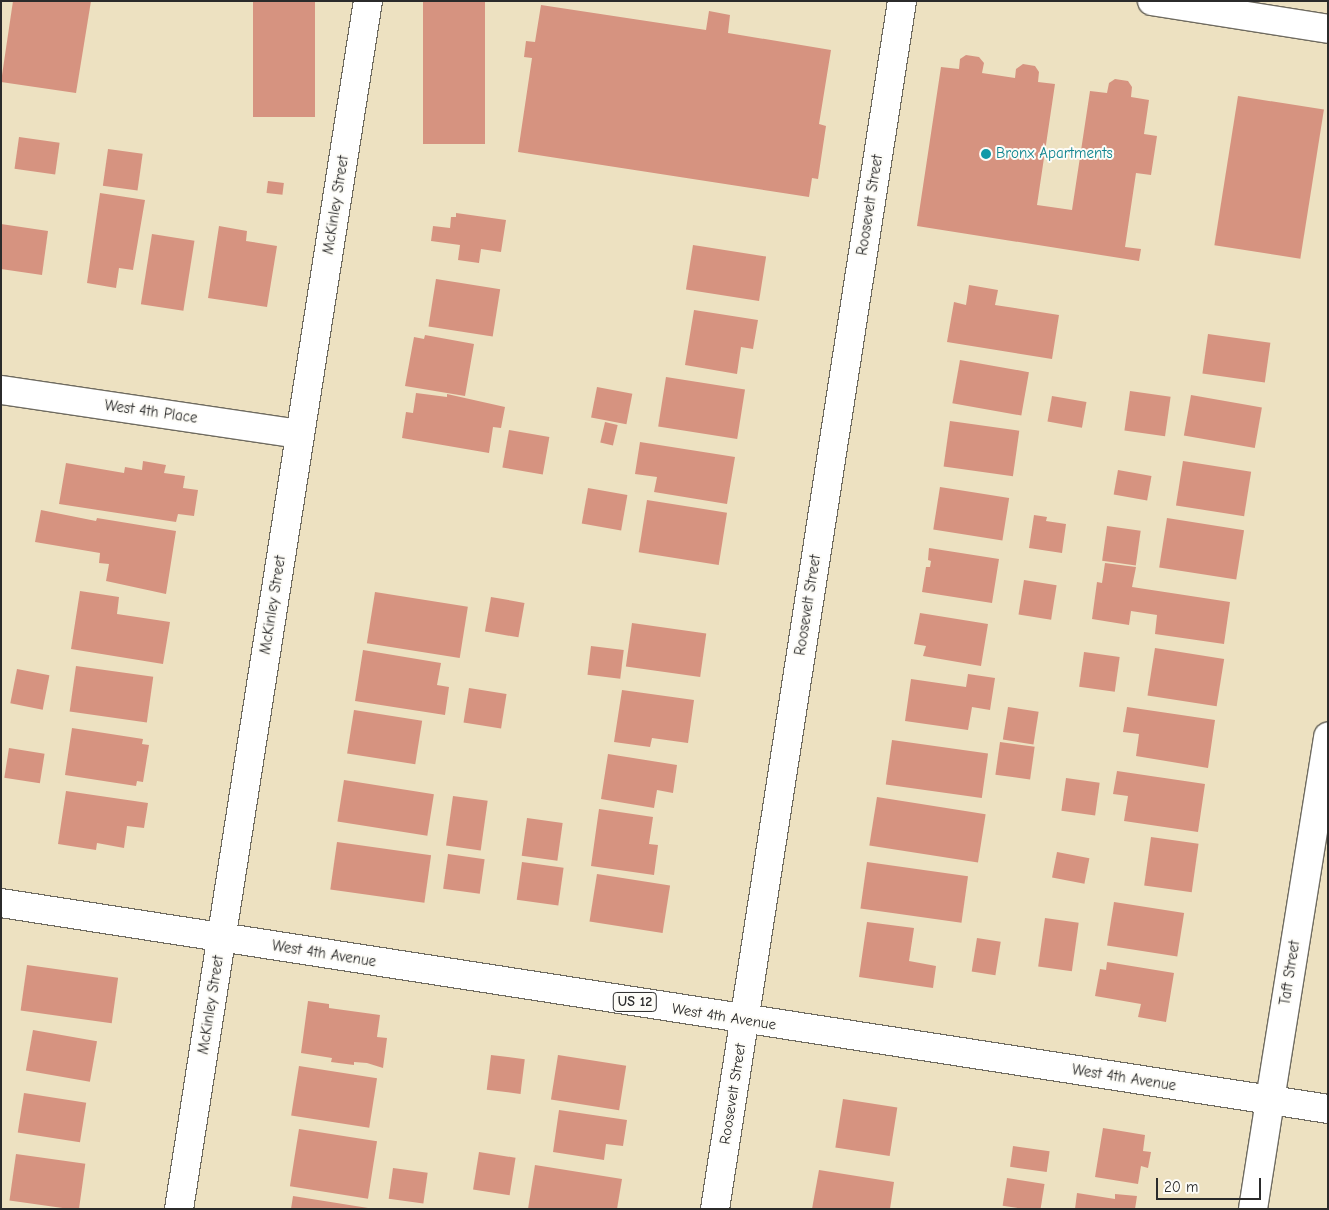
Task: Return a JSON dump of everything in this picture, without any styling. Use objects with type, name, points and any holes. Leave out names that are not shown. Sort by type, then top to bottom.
[{"type":"street","name":"McKinley Street","points":[[179,1209],[368,1]]},
{"type":"street","name":"Roosevelt Street","points":[[715,1209],[902,1]]},
{"type":"street","points":[[1152,1],[1328,29]]},
{"type":"street","name":"West 4th Place","points":[[1,390],[300,434]]},
{"type":"street","name":"Taft Street","points":[[1253,1209],[1328,737]]},
{"type":"street","name":"West 4th Avenue","points":[[1,903],[744,1020],[1328,1109]]},
{"type":"building","points":[[13,1],[91,1],[76,93],[1,82]]},
{"type":"building","points":[[253,1],[315,1],[315,117],[253,117]]},
{"type":"building","points":[[423,1],[485,1],[485,144],[423,144]]},
{"type":"building","points":[[541,5],[706,30],[709,11],[730,15],[728,33],[831,50],[819,124],[826,126],[818,179],[812,178],[809,197],[518,152],[532,58],[524,57],[526,41],[535,42]]},
{"type":"building","name":"Bronx Apartments","points":[[966,55],[979,57],[984,63],[982,73],[1015,78],[1016,69],[1023,64],[1035,66],[1039,72],[1038,82],[1055,84],[1037,205],[1072,210],[1090,91],[1107,93],[1109,83],[1115,79],[1128,81],[1132,87],[1131,97],[1149,100],[1144,134],[1157,136],[1151,175],[1136,173],[1125,247],[1141,249],[1139,261],[917,226],[941,67],[959,69],[960,59]]},
{"type":"building","points":[[1238,96],[1324,110],[1300,259],[1214,245]]},
{"type":"building","points":[[19,137],[60,143],[55,174],[15,169]]},
{"type":"building","points":[[108,149],[143,154],[138,191],[103,186]]},
{"type":"building","points":[[268,181],[284,183],[282,195],[267,193]]},
{"type":"building","points":[[100,193],[145,200],[133,270],[119,268],[116,288],[87,283]]},
{"type":"building","points":[[456,213],[506,220],[501,252],[481,249],[479,263],[458,260],[460,245],[431,241],[433,226],[450,228],[451,217],[456,217]]},
{"type":"building","points":[[1,224],[48,231],[42,275],[1,269]]},
{"type":"building","points":[[219,226],[247,231],[246,241],[277,246],[267,307],[208,298]]},
{"type":"building","points":[[152,234],[194,241],[183,311],[141,304]]},
{"type":"building","points":[[693,245],[766,257],[759,301],[686,289]]},
{"type":"building","points":[[436,279],[500,289],[493,337],[428,326]]},
{"type":"building","points":[[969,285],[998,290],[995,305],[1059,315],[1052,359],[947,342],[954,302],[966,305]]},
{"type":"building","points":[[694,310],[758,320],[753,349],[741,347],[737,374],[685,365]]},
{"type":"building","points":[[1208,334],[1270,343],[1265,382],[1202,374]]},
{"type":"building","points":[[425,335],[474,344],[465,396],[405,386],[414,337],[424,339]]},
{"type":"building","points":[[960,360],[1029,372],[1021,415],[952,403]]},
{"type":"building","points":[[666,377],[745,390],[737,439],[658,426]]},
{"type":"building","points":[[597,387],[632,394],[626,424],[591,417]]},
{"type":"building","points":[[1130,391],[1171,397],[1165,436],[1124,431]]},
{"type":"building","points":[[416,393],[447,397],[447,394],[505,407],[501,428],[493,427],[489,453],[402,438],[406,412],[413,413]]},
{"type":"building","points":[[1191,395],[1262,408],[1255,448],[1184,435]]},
{"type":"building","points":[[1052,396],[1086,402],[1082,428],[1047,422]]},
{"type":"building","points":[[950,421],[1019,431],[1013,476],[944,467]]},
{"type":"building","points":[[605,422],[618,425],[613,445],[600,442]]},
{"type":"building","points":[[509,430],[549,437],[543,475],[502,467]]},
{"type":"building","points":[[640,442],[735,457],[727,504],[654,492],[657,477],[635,474]]},
{"type":"building","points":[[143,461],[166,465],[164,473],[185,476],[183,488],[198,490],[194,516],[178,514],[176,522],[59,504],[66,463],[124,473],[125,467],[142,470]]},
{"type":"building","points":[[1183,461],[1251,472],[1244,516],[1176,505]]},
{"type":"building","points":[[1118,470],[1151,476],[1147,501],[1114,495]]},
{"type":"building","points":[[940,487],[1009,498],[1002,540],[933,529]]},
{"type":"building","points":[[588,488],[627,495],[621,530],[582,523]]},
{"type":"building","points":[[647,500],[727,513],[719,565],[639,552]]},
{"type":"building","points":[[41,510],[96,521],[97,518],[176,531],[166,594],[106,581],[109,564],[99,563],[100,553],[35,542]]},
{"type":"building","points":[[1034,515],[1047,517],[1046,521],[1066,524],[1062,553],[1029,548]]},
{"type":"building","points":[[1167,518],[1244,530],[1236,580],[1159,567]]},
{"type":"building","points":[[1107,526],[1141,531],[1136,565],[1102,561]]},
{"type":"building","points":[[929,548],[999,559],[992,603],[922,592],[926,567],[930,567],[931,561],[928,560]]},
{"type":"building","points":[[1105,563],[1136,567],[1132,587],[1230,602],[1224,644],[1155,634],[1157,615],[1131,611],[1129,625],[1092,619],[1097,582],[1102,583]]},
{"type":"building","points":[[1024,580],[1057,585],[1051,620],[1019,615]]},
{"type":"building","points":[[80,591],[119,597],[117,614],[170,622],[163,664],[71,649]]},
{"type":"building","points":[[375,592],[468,607],[460,658],[367,643]]},
{"type":"building","points":[[491,597],[524,603],[518,637],[485,631]]},
{"type":"building","points":[[920,613],[988,624],[981,666],[923,656],[926,646],[914,644]]},
{"type":"building","points":[[632,623],[706,633],[700,677],[626,667]]},
{"type":"building","points":[[591,646],[624,650],[620,679],[587,675]]},
{"type":"building","points":[[1155,648],[1224,659],[1217,706],[1147,695]]},
{"type":"building","points":[[363,650],[441,663],[437,685],[449,687],[445,715],[355,701]]},
{"type":"building","points":[[1084,652],[1120,657],[1115,692],[1079,687]]},
{"type":"building","points":[[76,666],[153,677],[147,722],[70,712]]},
{"type":"building","points":[[17,669],[49,675],[43,710],[10,703]]},
{"type":"building","points":[[968,674],[995,678],[990,710],[972,707],[968,730],[905,721],[911,679],[966,687]]},
{"type":"building","points":[[469,688],[507,694],[501,729],[464,723]]},
{"type":"building","points":[[622,690],[694,700],[688,743],[652,738],[650,747],[614,742]]},
{"type":"building","points":[[1008,707],[1039,712],[1033,744],[1003,740]]},
{"type":"building","points":[[1127,707],[1215,720],[1208,768],[1136,756],[1139,734],[1123,732]]},
{"type":"building","points":[[354,710],[422,721],[415,764],[347,753]]},
{"type":"building","points":[[72,728],[143,739],[142,744],[149,745],[143,782],[137,781],[136,786],[65,775]]},
{"type":"building","points":[[892,740],[988,753],[982,798],[886,785]]},
{"type":"building","points":[[1000,742],[1035,747],[1030,780],[995,775]]},
{"type":"building","points":[[9,748],[45,754],[40,783],[4,778]]},
{"type":"building","points":[[608,754],[677,765],[673,793],[657,790],[654,808],[601,799]]},
{"type":"building","points":[[1117,771],[1205,784],[1198,832],[1124,821],[1128,796],[1113,794]]},
{"type":"building","points":[[1066,778],[1100,783],[1095,815],[1061,811]]},
{"type":"building","points":[[344,780],[434,794],[427,836],[337,821]]},
{"type":"building","points":[[66,791],[148,803],[144,828],[127,826],[124,848],[97,843],[96,850],[58,844]]},
{"type":"building","points":[[453,796],[488,801],[481,850],[446,846]]},
{"type":"building","points":[[877,797],[986,814],[978,863],[869,845]]},
{"type":"building","points":[[599,809],[653,817],[649,844],[658,845],[654,875],[591,866]]},
{"type":"building","points":[[527,818],[563,823],[557,861],[522,856]]},
{"type":"building","points":[[1151,837],[1199,844],[1192,892],[1144,886]]},
{"type":"building","points":[[337,842],[431,855],[424,903],[330,890]]},
{"type":"building","points":[[1057,852],[1089,858],[1084,884],[1052,878]]},
{"type":"building","points":[[448,854],[485,859],[480,894],[443,889]]},
{"type":"building","points":[[522,862],[564,868],[558,905],[517,900]]},
{"type":"building","points":[[867,862],[968,876],[961,923],[860,909]]},
{"type":"building","points":[[597,874],[670,886],[663,933],[589,921]]},
{"type":"building","points":[[1114,902],[1184,913],[1177,957],[1107,945]]},
{"type":"building","points":[[1045,918],[1079,923],[1072,971],[1038,967]]},
{"type":"building","points":[[867,922],[914,928],[909,961],[936,966],[933,988],[859,977]]},
{"type":"building","points":[[977,938],[1001,942],[995,975],[972,972]]},
{"type":"building","points":[[1107,962],[1174,973],[1166,1022],[1138,1017],[1141,1004],[1095,996],[1100,969],[1106,970]]},
{"type":"building","points":[[27,965],[118,978],[112,1023],[21,1011]]},
{"type":"building","points":[[308,1001],[329,1004],[329,1008],[380,1015],[377,1037],[387,1038],[383,1068],[367,1063],[354,1062],[354,1065],[331,1062],[332,1058],[301,1053]]},
{"type":"building","points":[[33,1030],[97,1041],[90,1082],[26,1070]]},
{"type":"building","points":[[491,1055],[525,1059],[520,1094],[487,1090]]},
{"type":"building","points":[[558,1055],[626,1066],[619,1110],[551,1099]]},
{"type":"building","points":[[299,1066],[377,1078],[369,1128],[291,1115]]},
{"type":"building","points":[[24,1093],[86,1103],[80,1142],[18,1133]]},
{"type":"building","points":[[843,1099],[897,1108],[890,1156],[835,1147]]},
{"type":"building","points":[[559,1110],[627,1120],[623,1146],[606,1144],[604,1160],[553,1152]]},
{"type":"building","points":[[1103,1128],[1145,1135],[1143,1151],[1151,1152],[1148,1168],[1141,1166],[1138,1184],[1095,1177]]},
{"type":"building","points":[[299,1129],[377,1141],[368,1199],[290,1186]]},
{"type":"building","points":[[1013,1146],[1050,1151],[1047,1172],[1010,1167]]},
{"type":"building","points":[[479,1152],[516,1158],[510,1195],[473,1190]]},
{"type":"building","points":[[16,1154],[85,1164],[79,1209],[9,1201]]},
{"type":"building","points":[[535,1165],[622,1179],[617,1209],[528,1209]]},
{"type":"building","points":[[393,1168],[428,1173],[423,1204],[389,1199]]},
{"type":"building","points":[[819,1170],[894,1182],[890,1209],[812,1209]]},
{"type":"building","points":[[1007,1178],[1045,1184],[1041,1209],[1003,1206]]},
{"type":"building","points":[[1077,1193],[1115,1199],[1115,1194],[1137,1196],[1135,1209],[1075,1209]]},
{"type":"building","points":[[293,1196],[368,1208],[368,1209],[291,1209]]},
{"type":"place","name":"Bronx Apartments","points":[[986,154]]}]
